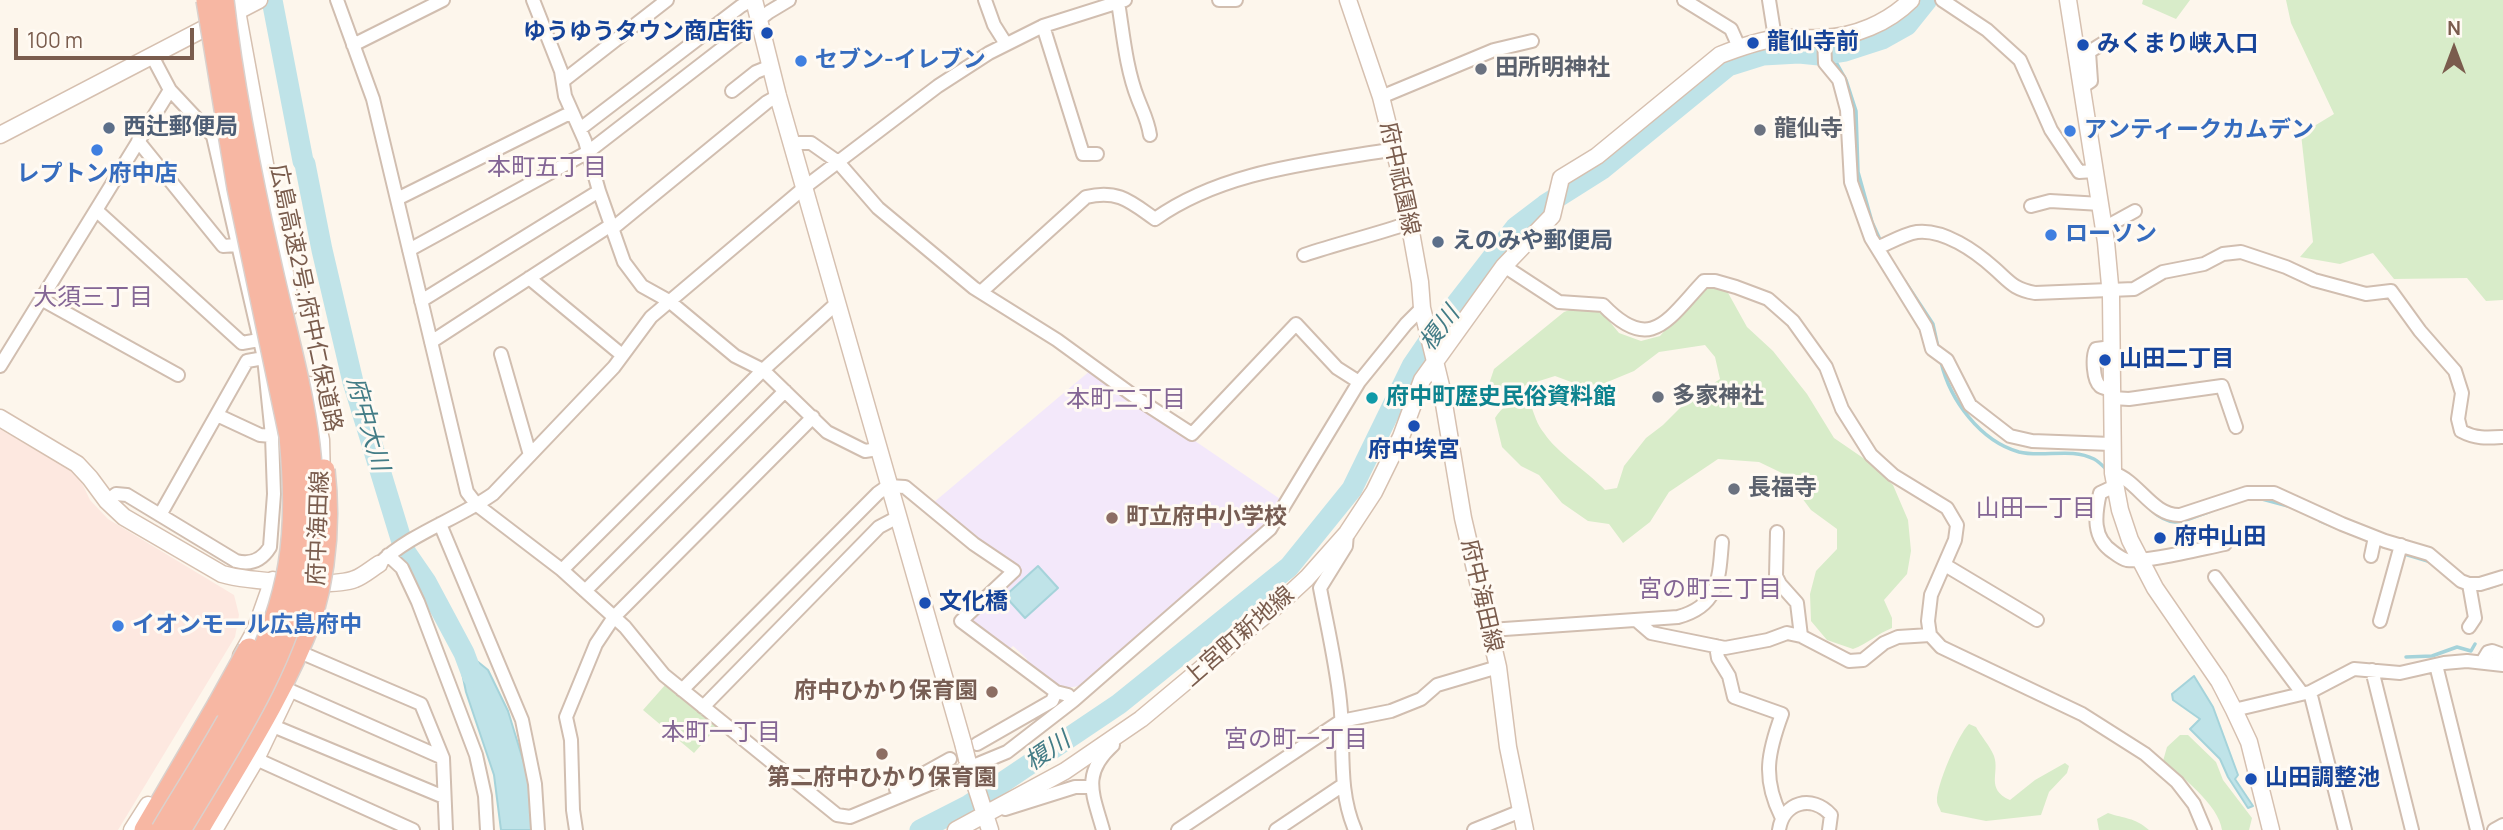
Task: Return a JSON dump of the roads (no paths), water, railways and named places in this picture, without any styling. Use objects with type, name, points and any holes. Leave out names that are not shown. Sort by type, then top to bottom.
[{"type":"highway","name":"広島高速2号;府中仁保道路","points":[[162,830],[247,683],[280,601],[293,536],[294,472],[285,400],[233,165],[207,0]]},
{"type":"highway","name":"広島高速2号;府中仁保道路","points":[[180,830],[267,681],[295,609],[305,573],[311,525],[310,435],[277,356],[264,238],[244,140],[240,3]]},
{"type":"highway","points":[[145,830],[251,645],[272,595],[282,546],[285,494],[277,356]]},
{"type":"highway","points":[[198,830],[292,665],[312,616],[325,562],[328,512],[318,433],[277,356]]},
{"type":"street","points":[[337,0],[373,99],[467,492],[477,505],[562,570],[614,617],[664,675],[836,815],[850,817],[874,807],[970,757],[1052,701],[1056,692]]},
{"type":"street","points":[[353,45],[443,0]]},
{"type":"street","points":[[533,0],[561,71],[565,96],[580,128],[598,191],[624,262],[642,286],[669,301],[735,356],[763,370],[827,432],[865,451],[878,449]]},
{"type":"street","points":[[563,81],[667,0]]},
{"type":"street","points":[[580,128],[741,6],[753,0],[888,486],[970,757],[985,816],[1075,787],[1090,786]]},
{"type":"street","points":[[409,250],[588,152],[758,20],[789,0]]},
{"type":"street","points":[[985,0],[994,25],[1006,44]]},
{"type":"street","points":[[1219,0],[1236,0]]},
{"type":"street","name":"府中祇園線","points":[[1348,0],[1381,97],[1395,149],[1420,282],[1422,308],[1434,355]]},
{"type":"street","points":[[1684,0],[1731,29],[1738,47]]},
{"type":"street","points":[[1769,0],[1776,38]]},
{"type":"street","name":"上宮町新地線","points":[[956,830],[1065,771],[1141,719],[1307,578],[1347,533],[1374,492],[1401,437],[1434,355],[1504,266],[1552,216],[1560,178],[1597,156],[1720,55],[1738,47],[1776,38],[1824,38],[1849,34],[1876,25],[1901,10],[1911,0]]},
{"type":"street","points":[[1941,0],[1987,30],[2020,60],[2051,130],[2072,162],[2079,172],[2095,171]]},
{"type":"street","points":[[2068,0],[2104,229],[2112,347],[2111,444],[2120,510],[2139,560],[2155,588],[2219,681],[2234,709],[2249,742],[2271,830]]},
{"type":"street","points":[[0,418],[77,464],[107,501],[124,517],[222,574],[239,579],[337,584],[357,579],[387,556],[493,494],[622,355],[651,317],[669,301],[805,187],[938,86],[1006,44],[1043,26],[1116,1],[1132,77],[1138,99],[1147,116],[1150,135]]},
{"type":"street","points":[[0,135],[152,56],[240,3]]},
{"type":"street","name":"府中海田線","points":[[214,830],[256,759],[289,690],[314,616],[323,561],[321,440],[288,293],[240,3]]},
{"type":"street","points":[[1043,26],[1083,154],[1097,154]]},
{"type":"street","points":[[1824,38],[1825,63],[1839,80],[1847,110],[1851,182],[1871,238],[1926,327],[1932,349],[1947,360],[1970,405],[2010,436],[2032,441],[2111,444]]},
{"type":"street","points":[[1381,97],[1494,50],[1531,41]]},
{"type":"street","points":[[2082,86],[2091,81],[2089,51],[2105,41]]},
{"type":"street","points":[[152,56],[170,90],[213,136],[259,340],[277,356]]},
{"type":"street","points":[[733,91],[755,72],[771,66]]},
{"type":"street","points":[[0,366],[170,90]]},
{"type":"street","points":[[431,342],[611,227],[778,96]]},
{"type":"street","points":[[397,200],[572,112]]},
{"type":"street","points":[[138,141],[223,246],[237,245]]},
{"type":"street","points":[[792,143],[811,143],[838,162],[878,208],[981,292],[1057,340],[1138,399],[1192,434],[1296,324],[1337,368],[1359,382]]},
{"type":"street","points":[[981,292],[1086,197],[1098,194],[1123,196],[1155,219],[1205,192],[1263,172],[1395,149]]},
{"type":"street","points":[[421,301],[598,191]]},
{"type":"street","points":[[2031,206],[2050,201],[2101,205]]},
{"type":"street","points":[[96,210],[242,343],[259,340]]},
{"type":"street","points":[[2104,229],[2135,211]]},
{"type":"street","points":[[1304,255],[1409,223]]},
{"type":"street","points":[[1877,248],[1915,232],[1932,232],[1951,239],[1985,260],[2019,290],[2035,293],[2134,289],[2163,272],[2204,264],[2223,254],[2241,252],[2286,267],[2314,281],[2366,294],[2391,291],[2420,331],[2455,371],[2462,393],[2458,419],[2461,431],[2471,437],[2483,439],[2503,437]]},
{"type":"street","points":[[1504,266],[1559,302],[1603,305],[1620,323],[1638,330],[1656,328],[1666,321],[1703,281],[1715,281],[1768,299],[1793,321],[1826,368],[1842,409],[1871,455],[1893,475],[1947,508],[1957,525],[1955,540],[1931,595],[1928,621],[1930,635],[1941,647],[2082,714],[2145,754],[2177,782],[2194,804],[2205,830]]},
{"type":"street","points":[[529,278],[622,355]]},
{"type":"street","points":[[41,299],[178,375]]},
{"type":"street","points":[[562,570],[763,370],[837,303]]},
{"type":"street","points":[[970,757],[1007,751],[1073,701],[1270,529],[1359,382],[1422,308]]},
{"type":"street","points":[[501,354],[530,455]]},
{"type":"street","name":"府中海田線","points":[[1434,355],[1463,518],[1498,667],[1508,747],[1525,830]]},
{"type":"street","points":[[160,515],[247,361],[277,356]]},
{"type":"street","points":[[107,501],[116,494],[127,495],[236,561],[245,564],[265,555],[270,547],[274,494],[272,436],[277,356]]},
{"type":"street","points":[[2112,394],[2129,399],[2222,386],[2236,427]]},
{"type":"street","points":[[585,591],[785,391]]},
{"type":"street","points":[[217,415],[260,435],[272,436]]},
{"type":"street","points":[[576,830],[571,740],[566,717],[596,644],[614,617],[813,417]]},
{"type":"street","points":[[2225,544],[2139,560],[2125,560],[2102,545],[2097,534],[2096,509],[2100,493],[2114,480],[2129,480],[2159,509],[2172,515],[2180,515],[2247,493],[2274,493],[2373,545],[2429,554],[2470,589],[2475,618],[2469,626]]},
{"type":"street","points":[[682,690],[888,486],[905,487],[974,544],[1014,570],[961,621],[1056,692],[1068,695],[1073,701]]},
{"type":"street","points":[[703,706],[880,527],[898,517]]},
{"type":"street","points":[[437,526],[522,720],[536,784],[538,830]]},
{"type":"street","points":[[1777,532],[1776,576],[1797,603],[1801,636]]},
{"type":"street","points":[[1347,533],[1346,546],[1320,588],[1340,701],[1343,785],[1347,813],[1354,830]]},
{"type":"street","points":[[1490,629],[1678,617],[1694,612],[1707,604],[1719,572],[1722,542]]},
{"type":"street","points":[[2380,621],[2400,550]]},
{"type":"street","points":[[387,556],[402,568],[418,602],[476,755],[485,796],[487,830]]},
{"type":"street","points":[[1945,565],[2038,620]]},
{"type":"street","points":[[2214,577],[2306,692],[2345,830]]},
{"type":"street","points":[[2470,589],[2503,577]]},
{"type":"street","name":"府中海田線","points":[[132,830],[255,631],[273,580]]},
{"type":"street","points":[[1636,620],[1650,633],[1725,648],[1787,633],[1801,636],[1849,661],[1863,660],[1884,643],[1898,637],[1930,635]]},
{"type":"street","points":[[1716,646],[1718,658],[1729,676],[1734,697],[1782,714],[1771,744],[1768,766],[1774,802],[1781,816],[1779,830]]},
{"type":"street","points":[[2482,662],[2488,652],[2503,655]]},
{"type":"street","points":[[302,653],[421,704],[443,758],[446,830]]},
{"type":"street","points":[[2234,709],[2306,692],[2348,671],[2400,673],[2455,661],[2503,665]]},
{"type":"street","points":[[2436,665],[2477,830]]},
{"type":"street","points":[[1178,830],[1341,721],[1391,711],[1421,699],[1437,685],[1498,667]]},
{"type":"street","points":[[2372,670],[2413,830]]},
{"type":"street","points":[[289,690],[443,758]]},
{"type":"street","points":[[1103,830],[1090,786],[1092,777],[1102,755],[1141,719]]},
{"type":"street","points":[[273,726],[444,797]]},
{"type":"street","points":[[256,759],[413,830]]},
{"type":"street","points":[[874,807],[877,799],[950,759]]},
{"type":"street","points":[[1276,830],[1343,785]]},
{"type":"street","points":[[1781,816],[1789,808],[1807,803],[1824,808],[1831,815],[1829,830]]},
{"type":"street","points":[[1474,830],[1521,811]]},
{"type":"street","points":[[2494,830],[2503,825]]},
{"type":"water","points":[[1038,566],[1058,588],[1025,618],[1005,596]]},
{"type":"water","points":[[456,644],[488,670],[508,711],[527,773],[535,830],[501,830],[494,775],[466,692]]},
{"type":"water","points":[[2194,676],[2213,707],[2238,775],[2235,779],[2253,806],[2248,808],[2220,759],[2190,729],[2200,719],[2173,700],[2172,694]]},
{"type":"waterway","name":"府中大川","points":[[272,0],[303,161],[353,382],[406,553],[426,582],[464,653],[473,677]]},
{"type":"waterway","name":"榎川","points":[[920,830],[969,805],[1119,704],[1289,567],[1352,489],[1412,366],[1440,325],[1516,227],[1602,169],[1728,66],[1763,55],[1819,55],[1845,51],[1882,39],[1907,25],[1927,0]]},
{"type":"waterway","points":[[1831,53],[1846,80],[1856,111],[1858,172],[1872,222],[1882,244]]},
{"type":"waterway","points":[[1904,280],[1933,324],[1938,347]]},
{"type":"waterway","points":[[1941,362],[1959,404],[1992,439],[2005,447],[2028,454],[2066,453],[2085,456],[2096,460],[2106,469]]},
{"type":"waterway","points":[[2262,499],[2288,506]]},
{"type":"waterway","points":[[2151,510],[2173,522],[2211,511]]},
{"type":"waterway","points":[[2320,521],[2351,534]]},
{"type":"waterway","points":[[2401,553],[2431,562]]},
{"type":"waterway","points":[[2488,588],[2503,583]]},
{"type":"waterway","points":[[2406,657],[2432,656],[2457,647],[2471,651],[2475,644]]},
{"type":"place","name":"ゆうゆうタウン商店街","points":[[767,33]]},
{"type":"place","name":"龍仙寺前","points":[[1753,43]]},
{"type":"place","name":"みくまり峡入口","points":[[2083,45]]},
{"type":"place","name":"セブン-イレブン","points":[[801,61]]},
{"type":"place","name":"田所明神社","points":[[1481,69]]},
{"type":"place","name":"西辻郵便局","points":[[109,128]]},
{"type":"place","name":"龍仙寺","points":[[1760,130]]},
{"type":"place","name":"アンティークカムデン","points":[[2070,131]]},
{"type":"place","name":"レプトン府中店","points":[[97,150]]},
{"type":"place","name":"ローソン","points":[[2051,235]]},
{"type":"place","name":"えのみや郵便局","points":[[1438,242]]},
{"type":"place","name":"山田二丁目","points":[[2105,360]]},
{"type":"place","name":"多家神社","points":[[1658,397]]},
{"type":"place","name":"府中町歴史民俗資料館","points":[[1372,398]]},
{"type":"place","name":"府中埃宮","points":[[1414,426]]},
{"type":"place","name":"長福寺","points":[[1734,489]]},
{"type":"place","name":"町立府中小学校","points":[[1112,518]]},
{"type":"place","name":"府中山田","points":[[2160,538]]},
{"type":"place","name":"文化橋","points":[[925,603]]},
{"type":"place","name":"イオンモール広島府中","points":[[118,626]]},
{"type":"place","name":"府中ひかり保育園","points":[[992,692]]},
{"type":"place","name":"第二府中ひかり保育園","points":[[882,754]]},
{"type":"place","name":"山田調整池","points":[[2251,779]]},
{"type":"district","name":"本町五丁目","points":[[547,168]]},
{"type":"district","name":"大須三丁目","points":[[93,298]]},
{"type":"district","name":"本町二丁目","points":[[1126,400]]},
{"type":"district","name":"山田一丁目","points":[[2036,509]]},
{"type":"district","name":"宮の町三丁目","points":[[1710,590]]},
{"type":"district","name":"本町一丁目","points":[[721,733]]},
{"type":"district","name":"宮の町一丁目","points":[[1296,740]]}]
